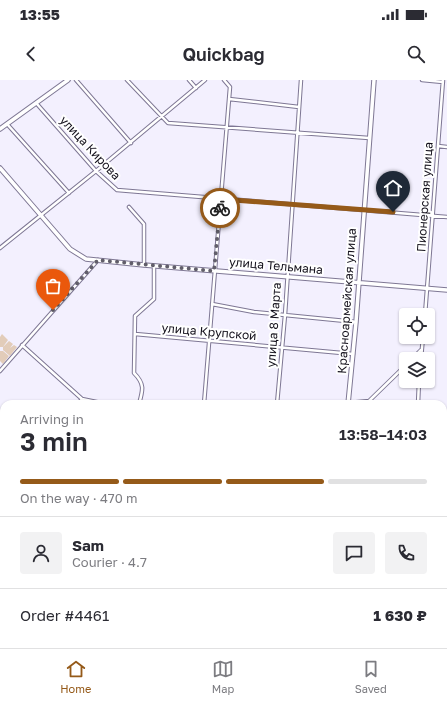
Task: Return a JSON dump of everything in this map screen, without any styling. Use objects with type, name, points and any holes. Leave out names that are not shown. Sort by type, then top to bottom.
[{"type":"street","points":[[0,129],[37,104],[68,80]]},
{"type":"street","points":[[76,80],[131,143]]},
{"type":"street","points":[[127,80],[168,123],[297,134],[369,138]]},
{"type":"street","points":[[189,80],[196,88]]},
{"type":"street","points":[[0,248],[131,143],[205,80]]},
{"type":"street","points":[[204,400],[214,271],[230,99],[230,87],[224,80]]},
{"type":"street","name":"улица 8 Марта","points":[[277,400],[285,315],[301,80]]},
{"type":"street","name":"Красноармейская улица","points":[[348,400],[354,354],[363,210],[374,80]]},
{"type":"street","points":[[422,80],[443,81]]},
{"type":"street","name":"Пионерская улица","points":[[426,308],[443,81]]},
{"type":"street","points":[[230,99],[299,107]]},
{"type":"street","name":"улица Кирова","points":[[37,104],[96,171],[117,190],[447,217]]},
{"type":"street","points":[[7,124],[68,193]]},
{"type":"street","points":[[438,146],[447,147]]},
{"type":"street","name":"улица Тельмана","points":[[0,168],[70,250],[86,259],[447,290]]},
{"type":"street","points":[[129,207],[144,224],[144,265]]},
{"type":"street","points":[[0,371],[98,260]]},
{"type":"street","points":[[140,400],[144,389],[141,380],[134,372],[135,316],[154,299],[154,266]]},
{"type":"street","points":[[212,304],[254,312],[356,322]]},
{"type":"street","name":"улица Крупской","points":[[135,334],[354,354]]},
{"type":"street","points":[[421,350],[422,344]]},
{"type":"street","points":[[22,346],[82,400]]},
{"type":"street","points":[[370,400],[399,372]]},
{"type":"street","points":[[418,400],[419,388]]},
{"type":"shaded area","points":[[2,334],[8,340],[3,347],[0,347],[0,337]]},
{"type":"shaded area","points":[[9,341],[13,344],[10,348],[14,345],[17,347],[10,356],[3,350],[3,347]]},
{"type":"shaded area","points":[[0,351],[3,351],[9,356],[3,364],[0,361]]},
{"type":"way so far","points":[[53,310],[98,260],[214,271],[220,208]]},
{"type":"route","points":[[220,208],[221,199],[393,212]]}]
